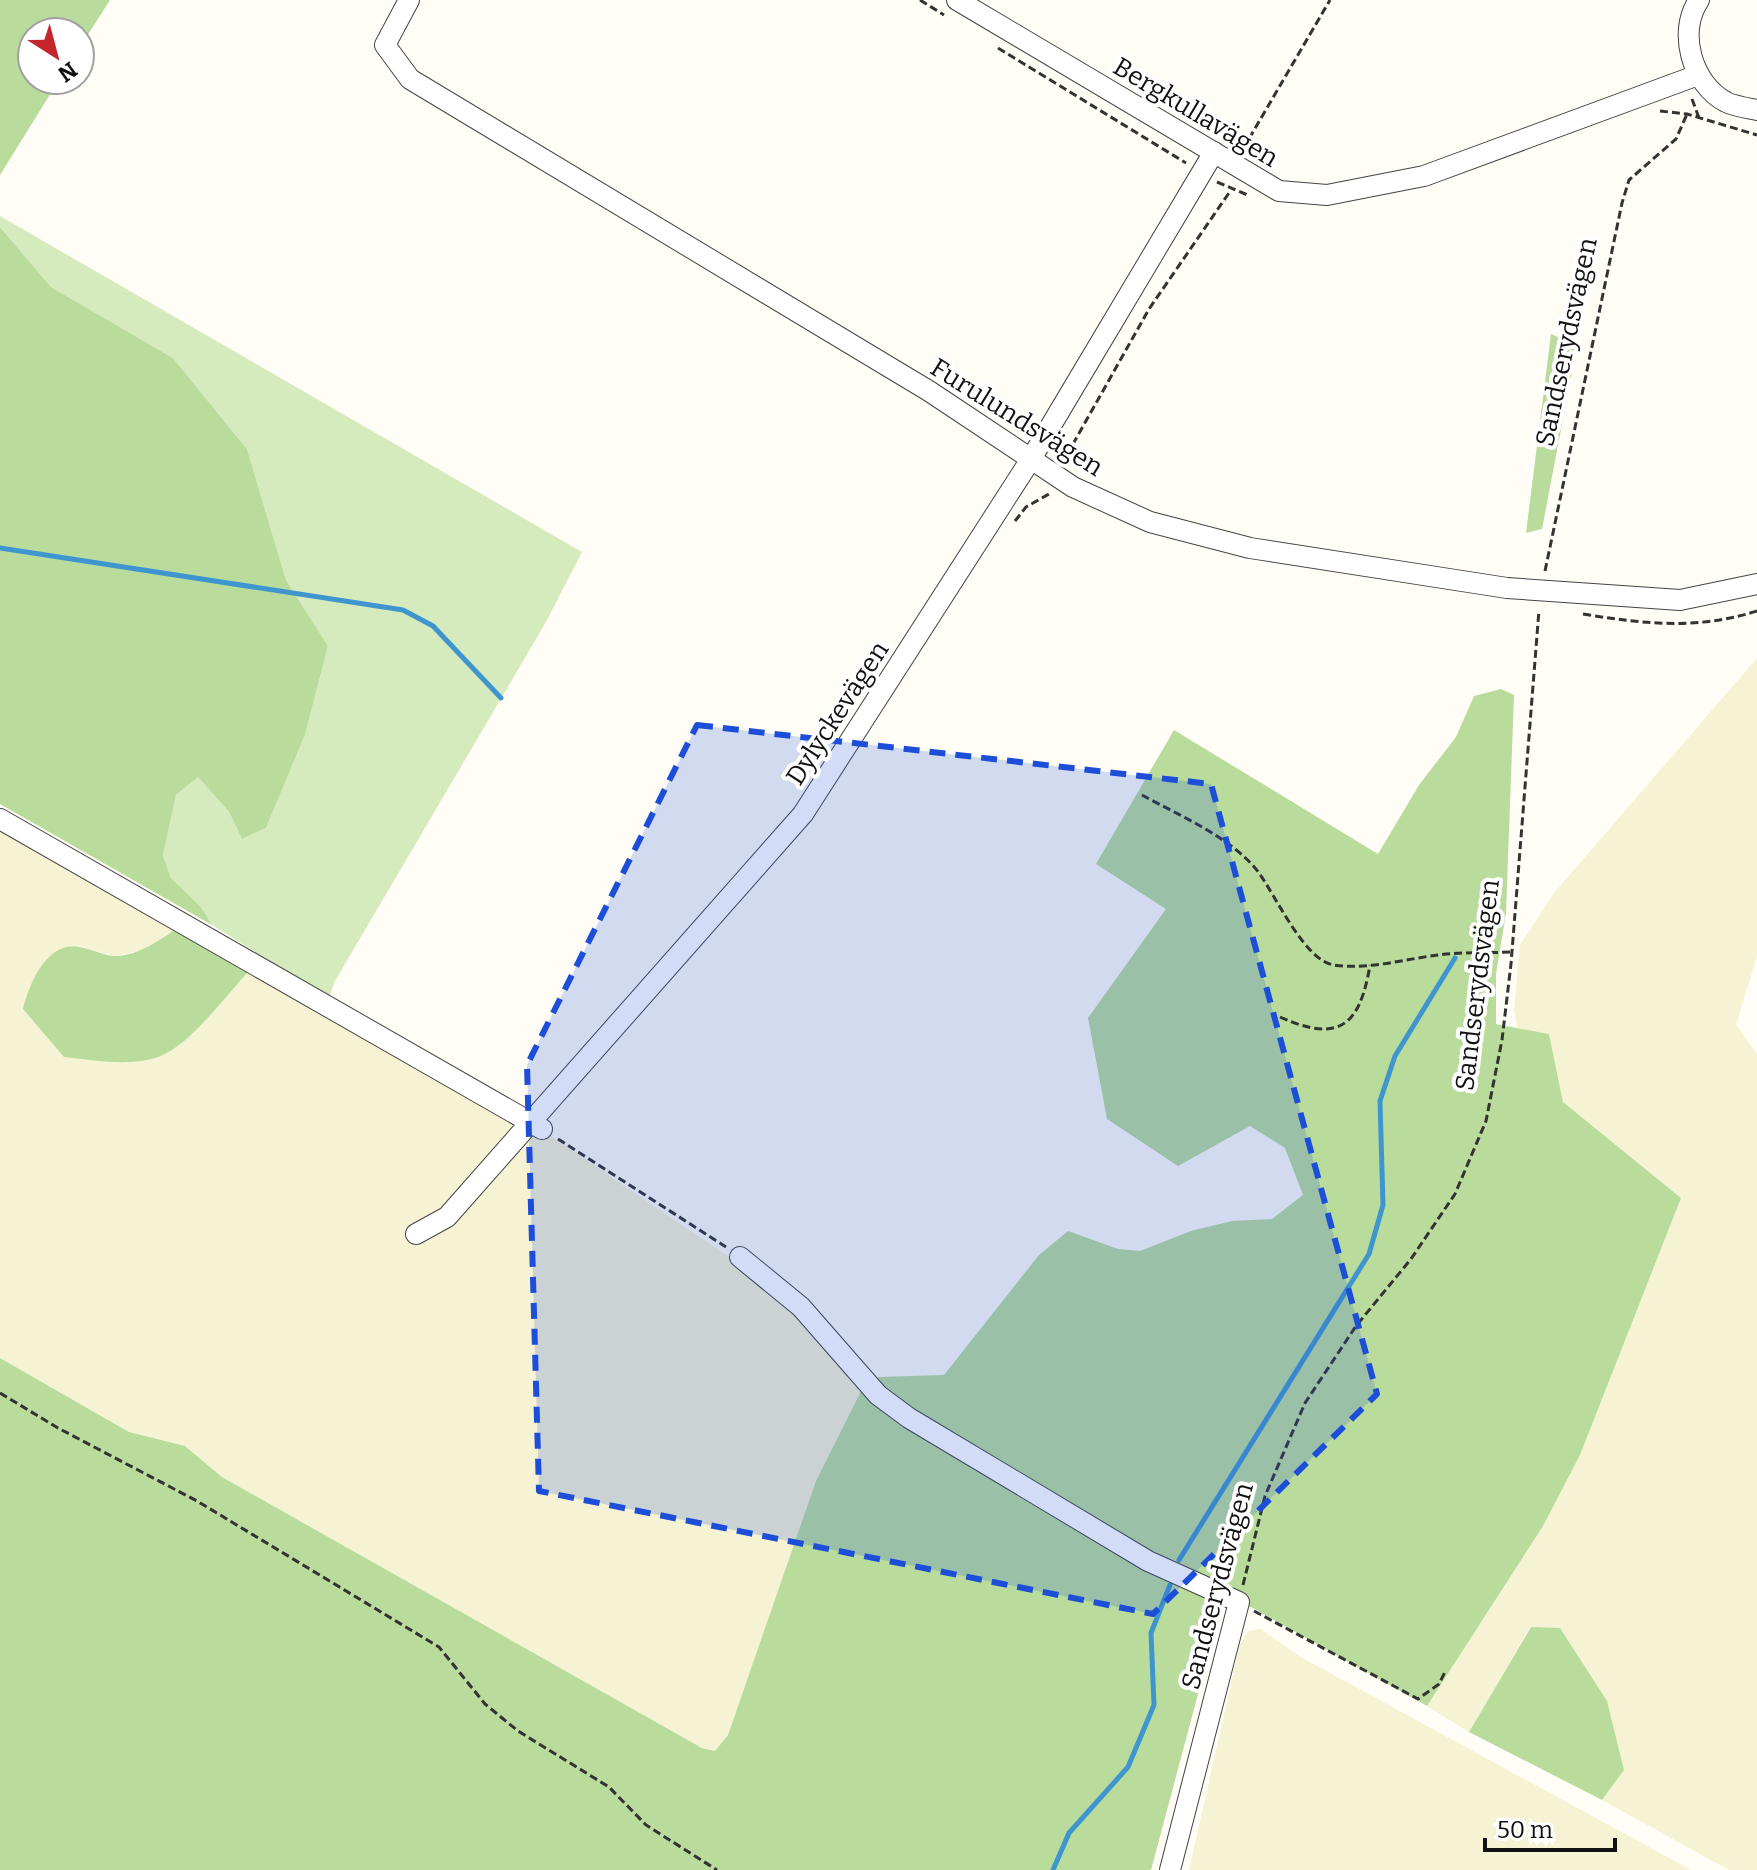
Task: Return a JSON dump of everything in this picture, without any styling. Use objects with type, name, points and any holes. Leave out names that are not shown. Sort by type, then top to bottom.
[{"type":"street","name":"Furulundsvägen","points":[[409,0],[385,45],[410,79],[929,391],[1073,487],[1150,522],[1250,548],[1443,579],[1542,590],[1680,600],[1757,584]]},
{"type":"street","points":[[1699,0],[1688,29],[1689,53],[1698,75],[1725,101],[1757,110]]},
{"type":"street","name":"Bergkullavägen","points":[[952,8],[1279,191],[1327,195],[1424,176],[1698,75]]},
{"type":"street","name":"Dylyckevägen","points":[[416,1234],[447,1217],[536,1125],[803,814],[1031,459],[1214,152]]},
{"type":"street","points":[[0,819],[536,1125]]},
{"type":"street","points":[[740,1257],[801,1307],[878,1395],[909,1418],[1148,1561],[1239,1602]]},
{"type":"street","name":"Sandserydsvägen","points":[[1170,1870],[1239,1602]]},
{"type":"path","points":[[920,0],[952,8]]},
{"type":"path","points":[[1234,165],[1330,0]]},
{"type":"path","points":[[987,41],[1203,174],[1231,190],[1256,199]]},
{"type":"path","points":[[1650,109],[1687,114],[1757,135]]},
{"type":"path","name":"Sandserydsvägen","points":[[1239,1602],[1265,1496],[1305,1403],[1356,1326],[1411,1259],[1455,1194],[1486,1121],[1502,1040],[1512,952],[1527,729],[1542,590],[1629,180],[1676,139],[1687,114]]},
{"type":"path","points":[[1015,522],[1039,497],[1054,493],[1069,496],[1078,477],[1073,444],[1149,309],[1231,190]]},
{"type":"path","points":[[1570,611],[1644,625],[1693,625],[1757,611]]},
{"type":"path","points":[[1142,795],[1220,840],[1254,867],[1312,956],[1332,965],[1370,965],[1442,955],[1512,952]]},
{"type":"path","points":[[1280,1017],[1300,1026],[1342,1026],[1357,1013],[1370,965]]},
{"type":"path","points":[[536,1125],[740,1257]]},
{"type":"path","points":[[0,1393],[58,1428],[197,1501],[439,1647],[485,1704],[518,1731],[609,1787],[646,1825],[717,1870]]},
{"type":"path","points":[[1239,1602],[1418,1699],[1439,1684],[1446,1670]]},
{"type":"highlighted area","points":[[697,725],[1211,784],[1377,1394],[1153,1614],[539,1491],[527,1065]]},
{"type":"shaded area","points":[[1757,658],[1757,956],[1736,1025],[1757,1054],[1757,1870],[1729,1870],[1602,1800],[1624,1770],[1530,1627],[1469,1732],[1427,1706],[1543,1526],[1580,1455],[1681,1198],[1563,1102],[1549,1034],[1517,1028],[1514,1010],[1520,945],[1554,893]]},
{"type":"shaded area","points":[[0,827],[178,928],[143,950],[115,956],[76,945],[183,1041],[250,970],[529,1121],[751,1272],[828,1346],[860,1392],[816,1481],[728,1735],[715,1751],[702,1748],[222,1477],[185,1446],[129,1432],[0,1358]]},
{"type":"shaded area","points":[[1261,1629],[1299,1656],[1691,1870],[1189,1870],[1240,1644],[1248,1631]]},
{"type":"green space","points":[[0,0],[110,0],[96,22],[96,16],[16,16],[16,96],[49,96],[0,175]]},
{"type":"green space","points":[[0,216],[582,552],[546,622],[335,981],[329,998],[212,925],[201,907],[171,878],[163,855],[176,795],[198,777],[229,812],[242,839],[266,828],[305,735],[328,646],[286,580],[247,449],[173,358],[51,287],[0,227]]},
{"type":"green space","points":[[0,227],[51,287],[173,358],[247,449],[286,580],[328,646],[305,735],[266,828],[242,839],[229,812],[198,777],[176,795],[163,855],[171,878],[201,907],[212,925],[0,804]]},
{"type":"green space","points":[[1551,334],[1577,346],[1542,529],[1526,533]]},
{"type":"green space","points":[[1501,689],[1514,695],[1506,913],[1496,974],[1496,1024],[1549,1034],[1563,1102],[1681,1198],[1580,1455],[1543,1526],[1427,1706],[1251,1607],[1221,1608],[1151,1870],[0,1870],[0,1358],[129,1432],[185,1446],[222,1477],[702,1748],[715,1751],[728,1735],[816,1481],[865,1383],[879,1377],[944,1375],[1039,1255],[1068,1231],[1118,1249],[1140,1251],[1191,1231],[1232,1221],[1272,1219],[1303,1195],[1285,1148],[1250,1126],[1178,1166],[1107,1119],[1088,1018],[1166,909],[1096,864],[1174,730],[1378,854],[1419,785],[1456,737],[1474,696]]},
{"type":"green space","points":[[178,928],[250,970],[207,1019],[170,1051],[136,1062],[64,1057],[23,1009],[41,966],[58,950],[80,947],[112,956],[125,955],[149,946]]},
{"type":"green space","points":[[1531,1627],[1560,1628],[1607,1701],[1624,1770],[1602,1800],[1469,1732]]},
{"type":"waterway","points":[[0,548],[403,610],[433,626],[501,698]]},
{"type":"waterway","points":[[1179,1560],[1369,1254],[1383,1205],[1380,1101],[1395,1056],[1455,958]]},
{"type":"waterway","points":[[1053,1870],[1069,1833],[1128,1767],[1154,1705],[1151,1633],[1170,1585]]}]
